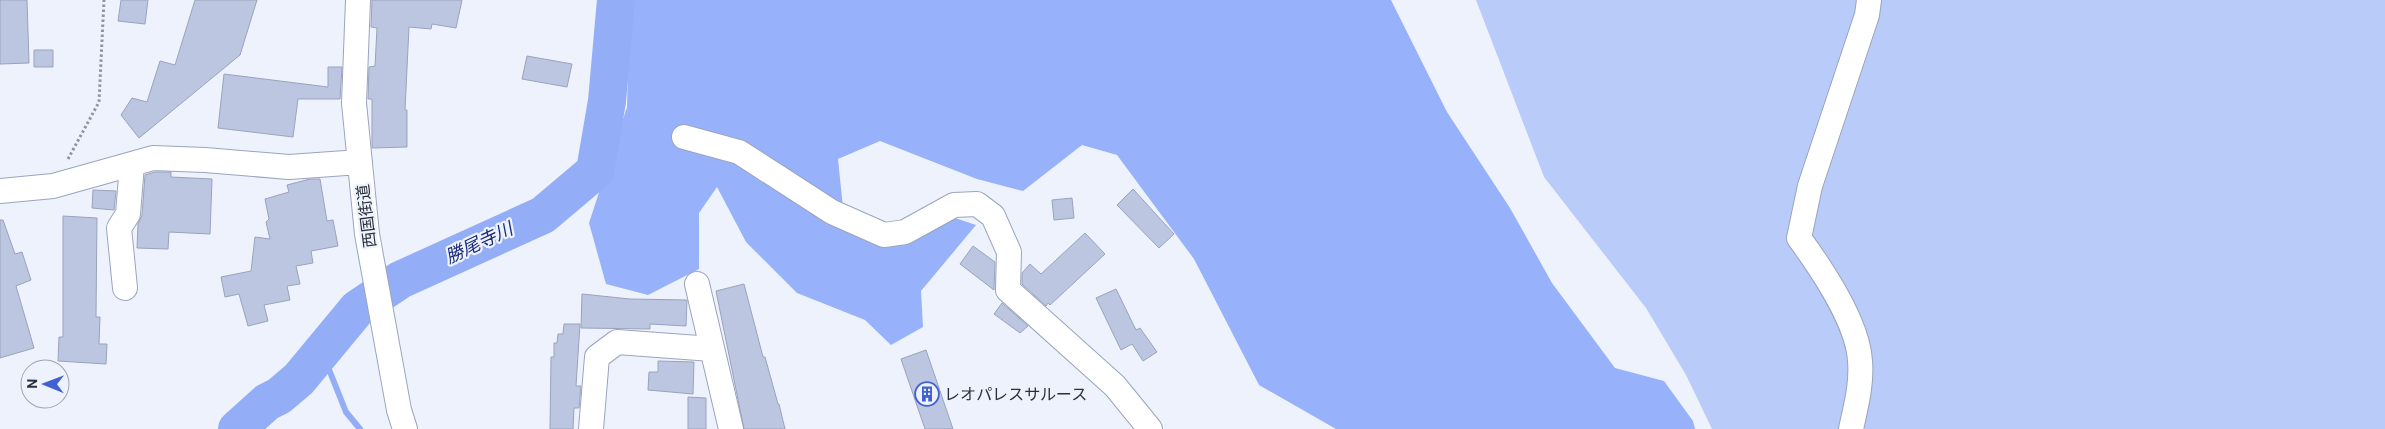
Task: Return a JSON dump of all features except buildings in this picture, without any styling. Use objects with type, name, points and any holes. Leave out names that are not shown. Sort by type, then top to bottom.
[{"type":"street","name":"西国街道","points":[[358,0],[354,103],[367,234],[399,410],[405,429]]},
{"type":"street","points":[[1851,429],[1860,393],[1860,359],[1850,321],[1815,260],[1799,238],[1810,186],[1867,15],[1869,0]]},
{"type":"street","points":[[684,137],[739,152],[832,212],[884,235],[905,232],[954,205],[977,204],[993,216],[1009,252],[1008,290],[1115,386],[1150,429]]},
{"type":"street","points":[[0,191],[53,186],[153,158],[289,166],[360,162]]},
{"type":"street","points":[[125,288],[119,228],[128,214],[132,164]]},
{"type":"street","points":[[697,284],[731,429]]},
{"type":"street","points":[[591,429],[597,357],[617,342],[712,349]]},
{"type":"path","points":[[53,186],[99,102],[104,0]]},
{"type":"shaded area","points":[[630,0],[1391,0],[1447,112],[1510,208],[1552,283],[1615,368],[1664,381],[1693,421],[1695,429],[1336,429],[1259,385],[1194,259],[1117,155],[1082,145],[1023,191],[977,179],[880,141],[838,159],[845,227],[877,241],[931,210],[976,225],[921,291],[923,327],[891,345],[865,320],[797,293],[746,242],[717,187],[699,213],[699,269],[648,295],[606,284],[589,223],[627,107]]},
{"type":"shaded area","points":[[1476,0],[2385,0],[2385,429],[1712,429],[1686,375],[1646,308],[1544,177]]},
{"type":"waterway","name":"勝尾寺川","points":[[237,429],[267,402],[279,396],[299,379],[357,309],[400,280],[543,215],[595,171],[607,101],[616,0]]},
{"type":"waterway","points":[[322,352],[346,412],[360,429]]},
{"type":"place","name":"レオパレスサルース","points":[[927,394]]}]
